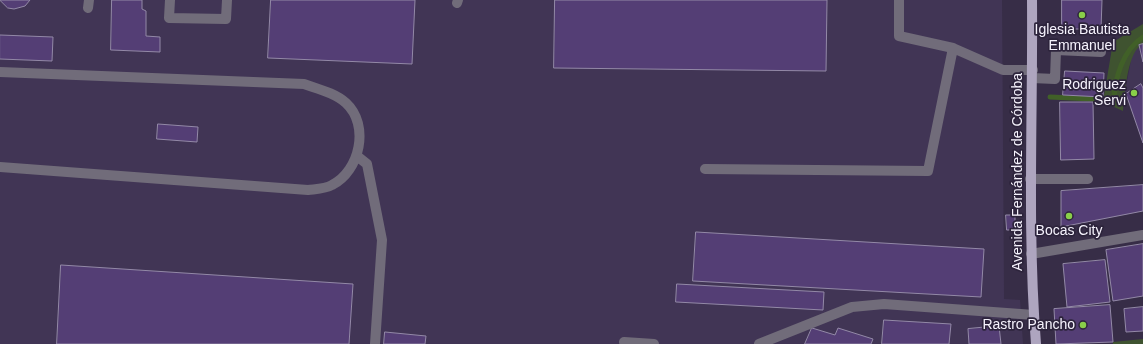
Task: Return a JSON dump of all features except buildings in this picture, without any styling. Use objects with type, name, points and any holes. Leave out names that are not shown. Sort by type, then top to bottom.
[{"type":"main road","name":"Avenida Fernández de Córdoba","points":[[1032,0],[1033,74],[1030,179],[1031,254],[1036,344]]},
{"type":"street","points":[[170,0],[170,18],[226,19],[226,0]]},
{"type":"street","points":[[899,0],[899,36],[953,48],[1003,70],[1055,79],[1056,50],[1101,52]]},
{"type":"street","points":[[704,169],[928,171],[953,48]]},
{"type":"street","points":[[0,72],[304,84],[333,94],[346,103],[356,116],[360,143],[357,156],[349,171],[332,186],[308,190],[0,167]]},
{"type":"street","points":[[357,156],[367,164],[382,240],[375,344]]},
{"type":"street","points":[[1030,179],[1088,179]]},
{"type":"street","points":[[1031,254],[1143,235]]},
{"type":"street","points":[[760,344],[852,307],[884,304],[1034,315]]},
{"type":"street","points":[[624,342],[654,344]]},
{"type":"shaded area","points":[[0,0],[1002,0],[1004,299],[1020,300],[1023,344],[0,344]]},
{"type":"shaded area","name":"Rodriguez Servi","points":[[1143,44],[1143,143],[1125,92],[1132,55],[1139,45]]},
{"type":"green space","points":[[1143,24],[1143,44],[1133,55],[1130,64],[1123,111],[1103,102],[1113,42]]},
{"type":"green space","points":[[1143,339],[1143,344],[1113,344],[1113,342]]},
{"type":"waterway","points":[[1050,97],[1114,100],[1116,82],[1121,65],[1130,49],[1143,37]]},
{"type":"place","name":"Iglesia Bautista Emmanuel","points":[[1082,15]]},
{"type":"place","name":"Rodriguez Servi","points":[[1134,93]]},
{"type":"place","name":"Bocas City","points":[[1069,216]]},
{"type":"place","name":"Rastro Pancho","points":[[1083,325]]}]
